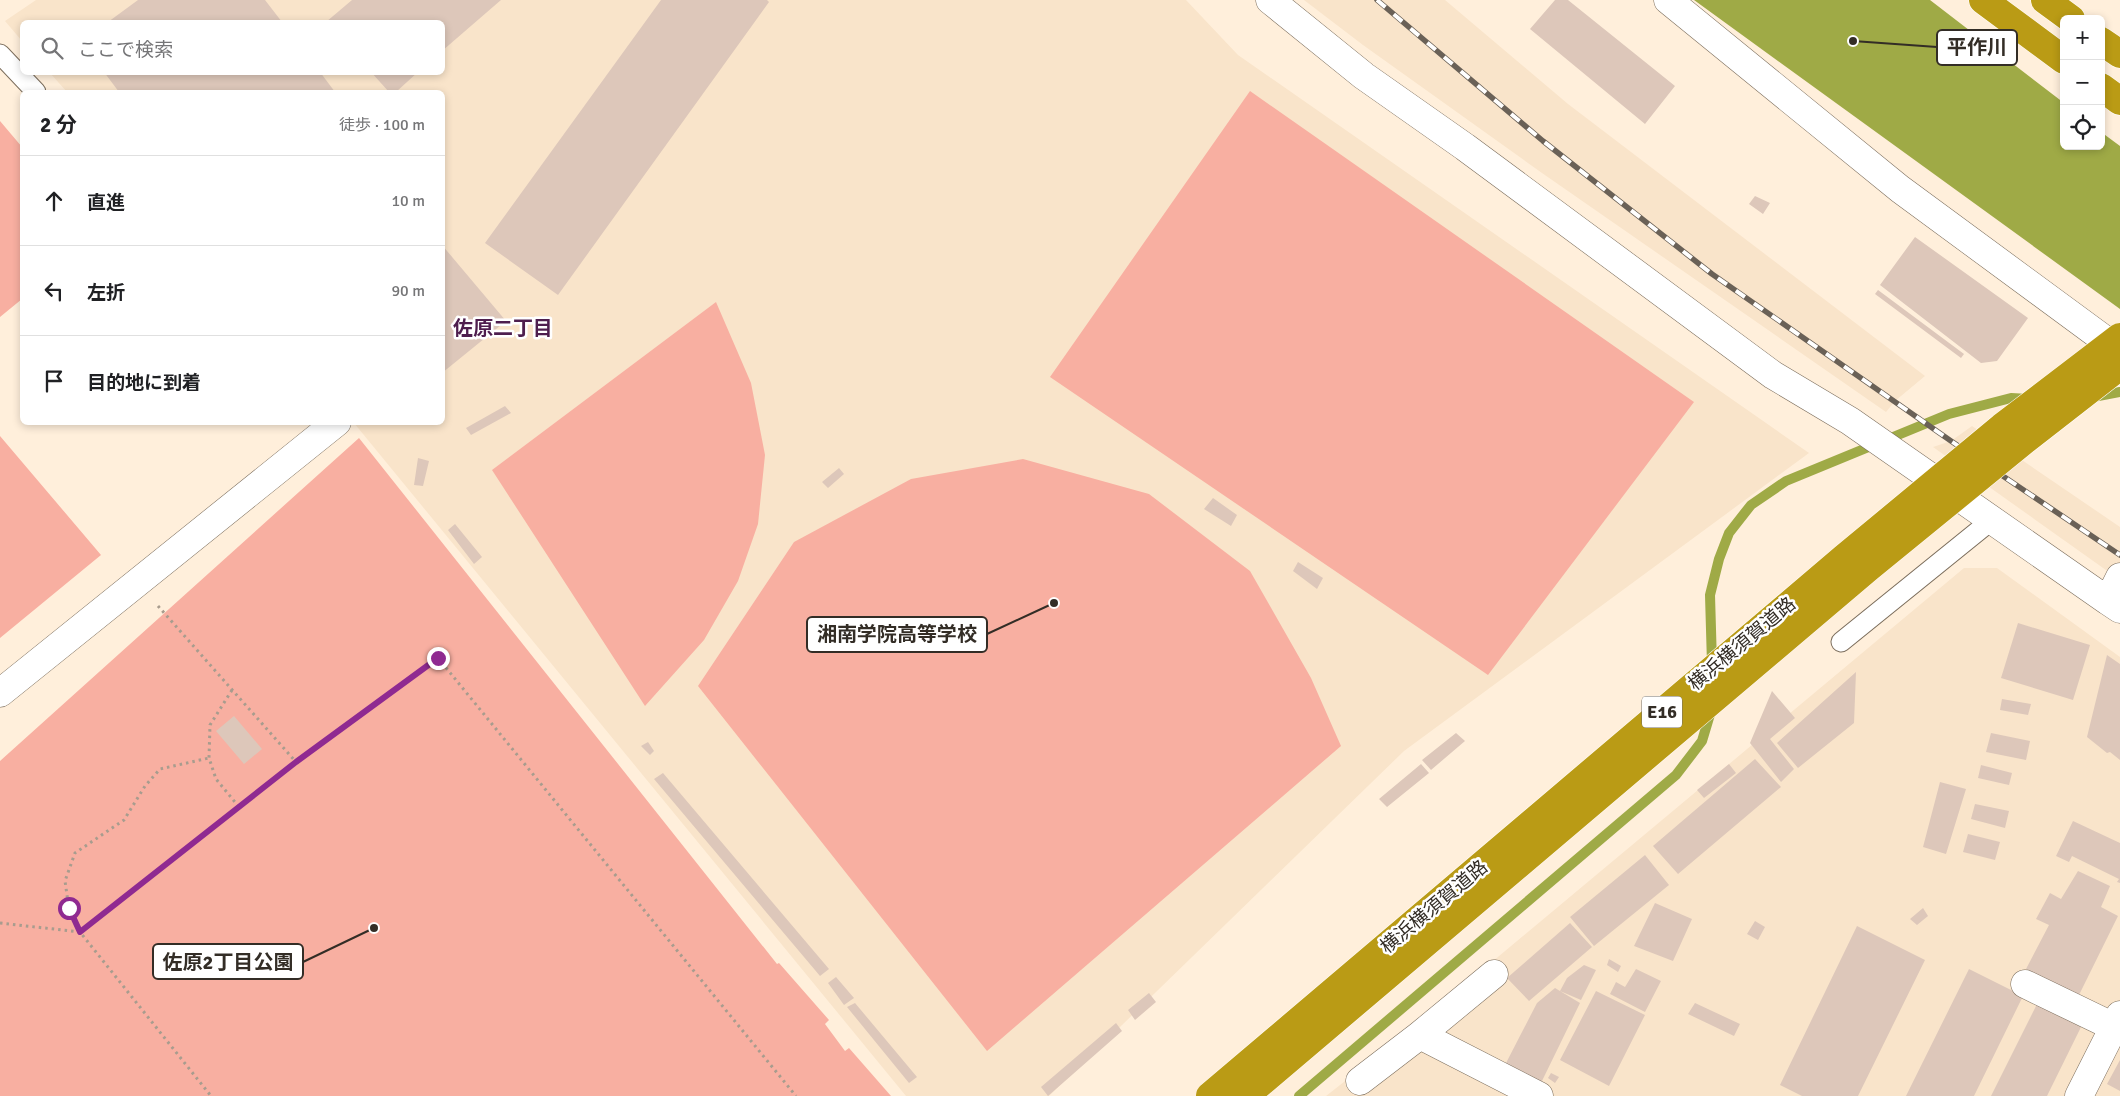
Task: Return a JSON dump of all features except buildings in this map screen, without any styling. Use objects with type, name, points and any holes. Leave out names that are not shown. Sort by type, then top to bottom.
[{"type":"highway","points":[[1983,0],[2060,57]]},
{"type":"highway","points":[[2045,0],[2066,15]]},
{"type":"highway","points":[[2105,43],[2120,54]]},
{"type":"highway","points":[[2105,90],[2120,101]]},
{"type":"highway","name":"横浜横須賀道路","points":[[1210,1096],[2002,426],[2120,337]]},
{"type":"highway","name":"横浜横須賀道路","points":[[1245,1096],[1868,568],[2025,440],[2120,366]]},
{"type":"street","points":[[1270,0],[1364,76],[1465,147],[1773,375],[1862,430],[2114,605],[2120,577]]},
{"type":"street","points":[[1668,0],[1900,189],[2120,350]]},
{"type":"street","points":[[0,694],[334,425]]},
{"type":"street","points":[[1360,1081],[1420,1036],[1494,974]]},
{"type":"street","points":[[2025,984],[2117,1021],[2079,1096]]},
{"type":"street","points":[[1420,1036],[1539,1096]]},
{"type":"lane","points":[[0,54],[34,90]]},
{"type":"lane","points":[[1841,642],[1992,520]]},
{"type":"path","points":[[137,583],[296,762]]},
{"type":"path","points":[[0,923],[80,932],[296,762],[438,658],[796,1096]]},
{"type":"path","points":[[232,690],[210,725],[209,758],[216,779],[239,807]]},
{"type":"path","points":[[209,758],[160,768],[145,786],[124,820],[75,853],[65,882],[69,908],[80,932],[211,1096]]},
{"type":"shaded area","points":[[36,0],[1186,0],[1238,55],[1809,453],[1404,751],[1049,1096],[906,1096],[356,425],[445,425],[445,90],[65,90],[52,75],[445,75],[445,20],[20,20],[20,39],[5,21]]},
{"type":"shaded area","points":[[1304,0],[1445,0],[1568,104],[1925,376],[1895,401],[1886,412],[1542,173],[1363,45]]},
{"type":"shaded area","points":[[1694,0],[1930,0],[2060,100],[2060,150],[2105,150],[2105,135],[2120,146],[2120,309]]},
{"type":"shaded area","points":[[1250,91],[1694,402],[1488,675],[1050,377]]},
{"type":"shaded area","points":[[0,121],[20,145],[20,301],[0,317]]},
{"type":"shaded area","points":[[716,302],[751,383],[765,455],[758,524],[738,581],[704,640],[645,706],[492,470]]},
{"type":"shaded area","points":[[1972,426],[2120,527],[2120,580],[1933,447],[1951,441]]},
{"type":"shaded area","points":[[0,436],[101,555],[0,638]]},
{"type":"shaded area","points":[[359,438],[777,964],[779,963],[829,1020],[825,1024],[845,1051],[849,1048],[891,1096],[0,1096],[0,761]]},
{"type":"shaded area","points":[[1023,459],[1149,494],[1250,571],[1311,678],[1341,746],[987,1051],[698,686],[794,542],[911,479]]},
{"type":"shaded area","points":[[1964,568],[1997,568],[2120,657],[2120,1096],[1326,1096],[1414,1027]]},
{"type":"waterway","points":[[2093,397],[2120,392]]},
{"type":"waterway","points":[[1712,664],[1710,595],[1719,559],[1729,533],[1751,505],[1786,481],[1949,414],[2011,398],[2029,399]]},
{"type":"waterway","points":[[1299,1096],[1676,775],[1702,741],[1711,711]]},
{"type":"railway","points":[[1377,0],[1543,141],[1712,274],[1951,441],[2120,555]]},
{"type":"place","name":"平作川","points":[[1853,41]]},
{"type":"place","name":"湘南学院高等学校","points":[[1054,603]]},
{"type":"place","name":"佐原2丁目公園","points":[[374,928]]},
{"type":"district","name":"佐原二丁目","points":[[503,328]]},
{"type":"route","points":[[69,908],[80,932],[296,762],[438,658]]}]
